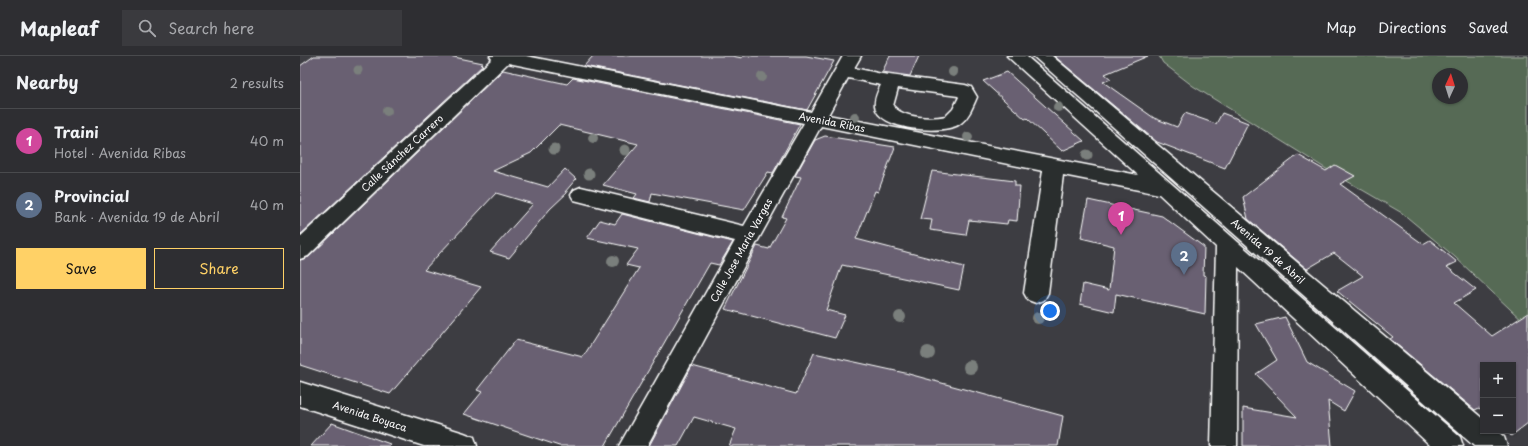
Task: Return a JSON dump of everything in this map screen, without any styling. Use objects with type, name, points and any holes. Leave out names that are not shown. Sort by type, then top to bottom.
[{"type":"street","name":"Avenida Ribas","points":[[503,56],[1165,188]]},
{"type":"street","name":"Calle Sánchez Carrero","points":[[300,250],[503,56]]},
{"type":"street","points":[[1016,56],[1165,188],[1450,446]]},
{"type":"street","name":"Avenida 19 de Abril","points":[[1042,56],[1494,446]]},
{"type":"street","points":[[848,64],[891,81]]},
{"type":"street","name":"Calle Jose Maria Vargas","points":[[632,446],[749,236],[848,64]]},
{"type":"street","points":[[1036,292],[1054,166]]},
{"type":"street","points":[[581,195],[749,236]]},
{"type":"street","points":[[1224,446],[1227,244]]},
{"type":"street","name":"Avenida Boyaca","points":[[300,394],[464,446]]},
{"type":"green space","points":[[1159,56],[1528,56],[1528,326],[1455,257],[1402,213],[1328,170],[1193,86],[1163,63]]},
{"type":"building","points":[[314,56],[449,56],[483,63],[481,65],[483,65],[300,235],[300,66]]},
{"type":"building","points":[[593,56],[732,56],[742,58],[743,56],[806,56],[834,61],[807,110],[584,66]]},
{"type":"building","points":[[890,56],[919,56],[910,76],[882,72]]},
{"type":"building","points":[[1054,56],[1148,56],[1105,74],[1111,79],[1103,82],[1154,118],[1177,127],[1185,113],[1216,124],[1222,113],[1248,123],[1225,168],[1157,142]]},
{"type":"building","points":[[503,70],[567,84],[573,78],[800,124],[773,173],[768,172],[744,210],[652,193],[650,202],[634,198],[637,194],[603,185],[638,144],[559,125],[531,153],[493,171],[548,187],[565,169],[576,179],[565,192],[568,192],[550,209],[509,258],[490,252],[533,204],[496,193],[424,270],[481,287],[390,394],[300,365],[300,260],[309,257]]},
{"type":"building","points":[[1007,72],[1084,141],[1062,151],[1027,118],[1025,119],[983,81]]},
{"type":"building","points":[[825,136],[895,147],[878,192],[875,191],[856,239],[964,267],[959,290],[842,265],[826,310],[845,315],[835,338],[725,309],[757,246],[769,249],[786,218],[782,217],[801,177],[795,176],[815,140]]},
{"type":"building","points":[[1298,155],[1326,171],[1335,165],[1355,176],[1340,184],[1423,244],[1430,240],[1457,262],[1447,267],[1476,290],[1454,303],[1492,336],[1528,313],[1528,423],[1516,432],[1516,362],[1480,362],[1480,409],[1475,410],[1390,339],[1393,337],[1337,291],[1363,276],[1334,253],[1307,269],[1248,219],[1243,197]]},
{"type":"building","points":[[932,171],[1015,181],[1015,186],[1020,186],[1017,221],[1008,220],[1007,224],[969,220],[966,235],[930,230],[932,220],[920,219]]},
{"type":"building","points":[[1088,200],[1162,216],[1204,247],[1203,275],[1206,276],[1205,314],[1116,294],[1114,312],[1080,304],[1083,284],[1109,290],[1114,246],[1081,238]]},
{"type":"building","points":[[622,214],[733,242],[719,265],[710,263],[605,446],[559,446],[464,414],[482,392],[477,390],[516,340],[583,357],[639,268],[626,265],[638,249],[587,238],[600,220],[615,224]]},
{"type":"building","points":[[1285,317],[1307,362],[1355,391],[1344,411],[1328,401],[1332,446],[1243,446],[1243,408],[1297,417],[1256,374],[1277,360],[1256,324]]},
{"type":"building","points":[[814,353],[905,373],[1063,416],[1058,446],[729,446],[736,429],[694,417],[678,446],[649,446],[692,366],[796,394]]},
{"type":"building","points":[[332,423],[390,444],[389,446],[311,446]]},
{"type":"place","name":"Traini","points":[[1121,235]]},
{"type":"place","name":"Provincial","points":[[1184,275]]}]
